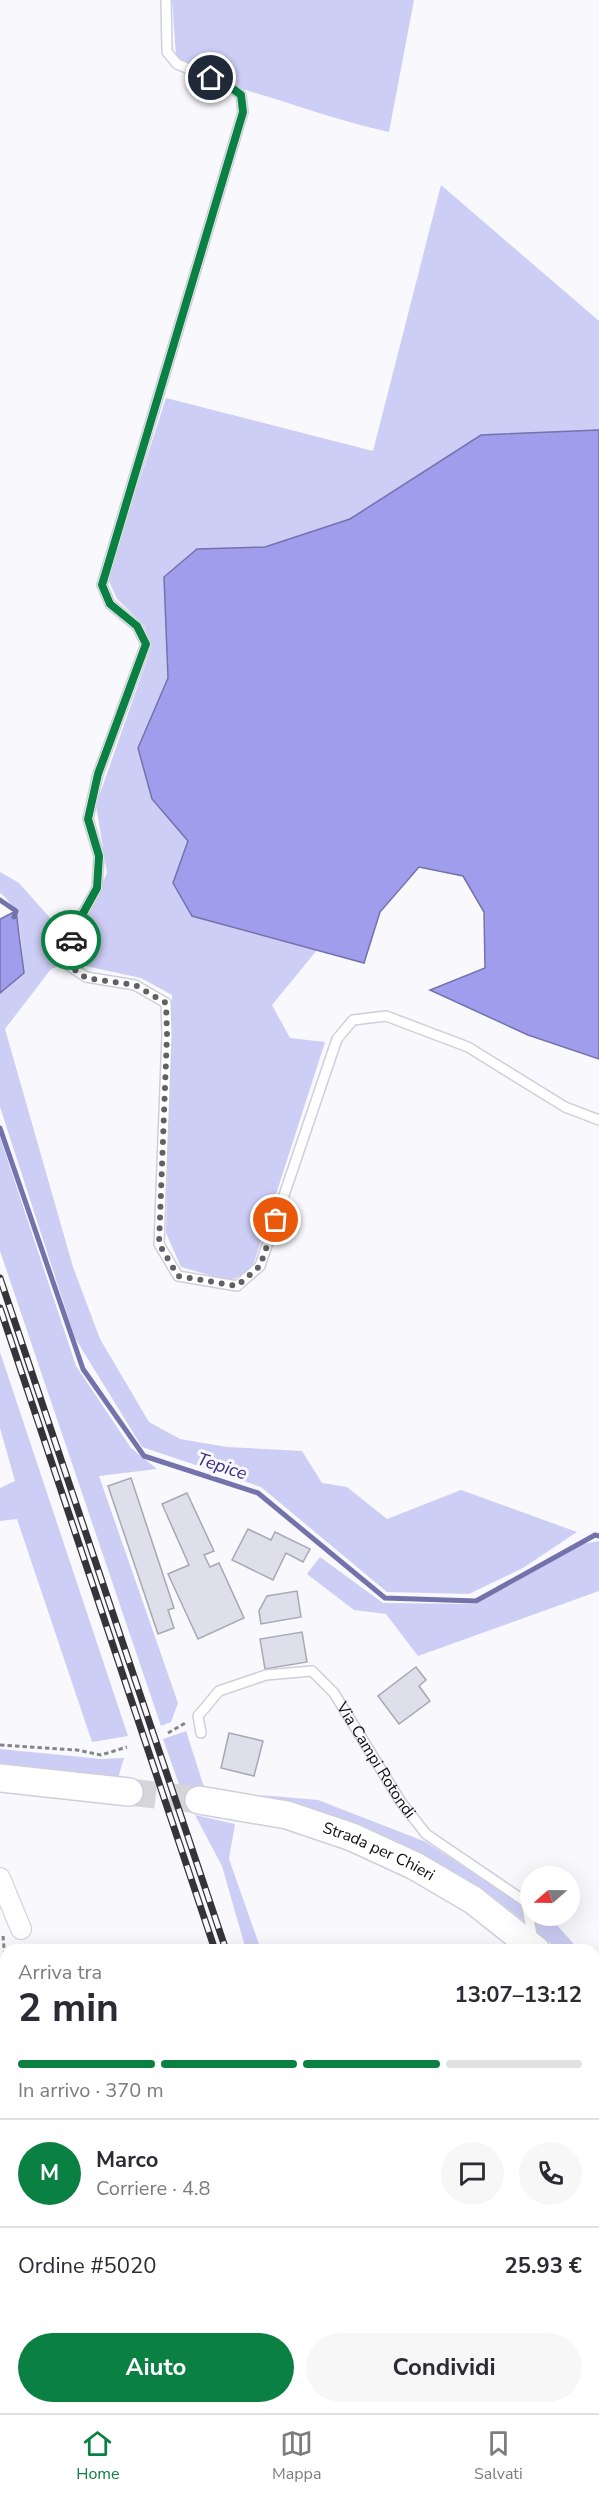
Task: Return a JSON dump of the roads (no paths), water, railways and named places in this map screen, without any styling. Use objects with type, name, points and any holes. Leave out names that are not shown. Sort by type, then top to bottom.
[{"type":"main road","points":[[0,1778],[129,1792]]},
{"type":"main road","name":"Strada per Chieri","points":[[200,1800],[287,1815],[352,1837],[415,1866],[473,1900],[529,1944]]},
{"type":"street","points":[[0,1878],[21,1929]]},
{"type":"lane","points":[[166,0],[167,52],[177,64],[228,85],[241,95],[243,112],[102,585],[110,604],[137,626],[146,644],[98,774],[88,819],[99,856],[97,888],[71,935],[71,967],[86,978],[135,985],[166,1003],[167,1035],[159,1244],[178,1276],[237,1286],[260,1266],[337,1039],[353,1020],[386,1016],[468,1047],[565,1107],[599,1119]]},
{"type":"lane","name":"Via Campi Rotondi","points":[[201,1733],[198,1716],[219,1691],[266,1676],[312,1671],[334,1693],[401,1802],[426,1834],[526,1902],[534,1944]]},
{"type":"waterway","name":"Tepice","points":[[0,900],[16,911],[14,917]]},
{"type":"waterway","name":"Tepice","points":[[0,1128],[83,1369],[144,1456],[258,1493],[385,1598],[476,1601],[595,1535],[599,1536]]},
{"type":"tunnel","points":[[129,1792],[199,1800]]},
{"type":"railway","points":[[0,1278],[224,1944]]},
{"type":"railway","points":[[0,1308],[213,1944]]}]
